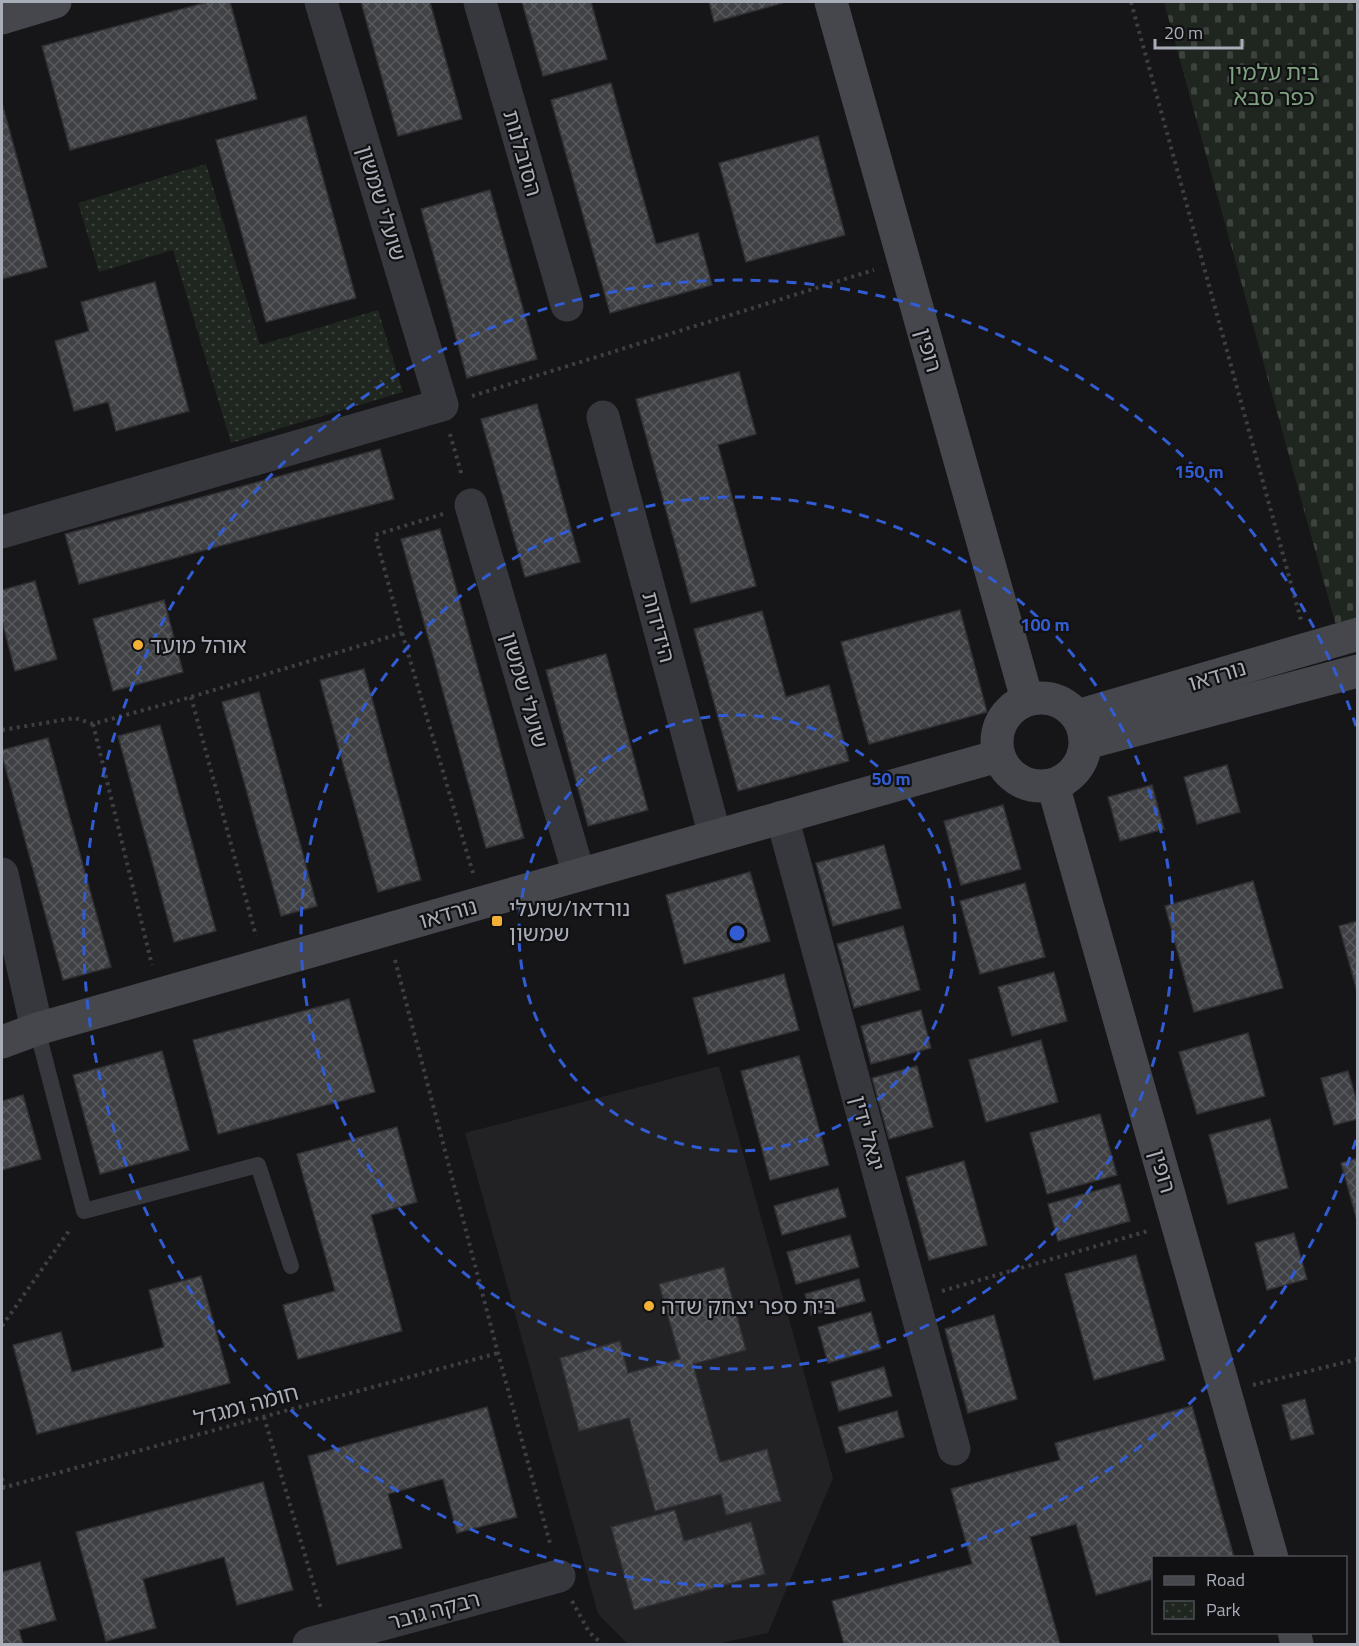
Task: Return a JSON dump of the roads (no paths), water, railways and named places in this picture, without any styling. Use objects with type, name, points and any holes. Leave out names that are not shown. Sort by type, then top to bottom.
[{"type":"street","points":[[2,18],[55,2]]},
{"type":"street","name":"שועלי שמשון","points":[[2,532],[442,405],[321,2]]},
{"type":"street","name":"הסובלנות","points":[[480,2],[567,305]]},
{"type":"street","name":"רופין","points":[[831,2],[1027,699]]},
{"type":"street","name":"הידידות","points":[[603,417],[716,836]]},
{"type":"street","name":"שועלי שמשון","points":[[471,505],[579,875]]},
{"type":"street","name":"נורדאו","points":[[1082,730],[1308,648],[1358,634]]},
{"type":"street","name":"נורדאו","points":[[1082,730],[1358,671]]},
{"type":"street","points":[[1041,697],[1055,699],[1067,706],[1082,730],[1083,758],[1076,770],[1066,779],[1053,785],[1033,786],[1014,778],[1004,768],[998,756],[996,742],[998,728],[1004,716],[1014,706],[1027,699],[1041,697]]},
{"type":"street","name":"נורדאו","points":[[2,1042],[38,1029],[998,756]]},
{"type":"street","name":"רופין","points":[[1053,785],[1272,1556]]},
{"type":"street","name":"יגאל ידין","points":[[782,818],[954,1449]]},
{"type":"street","points":[[2,874],[38,1029]]},
{"type":"street","name":"רבקה גובר","points":[[319,1641],[559,1576]]},
{"type":"lane","points":[[38,1029],[84,1211],[258,1165],[291,1266]]},
{"type":"place","name":"אוהל מועד","points":[[138,645]]},
{"type":"place","name":"נורדאו/שועלי שמשון","points":[[497,921]]},
{"type":"place","name":"בית ספר יצחק שדה","points":[[649,1306]]},
{"type":"park label","name":"בית עלמין כפר סבא","points":[[1274,84]]}]
